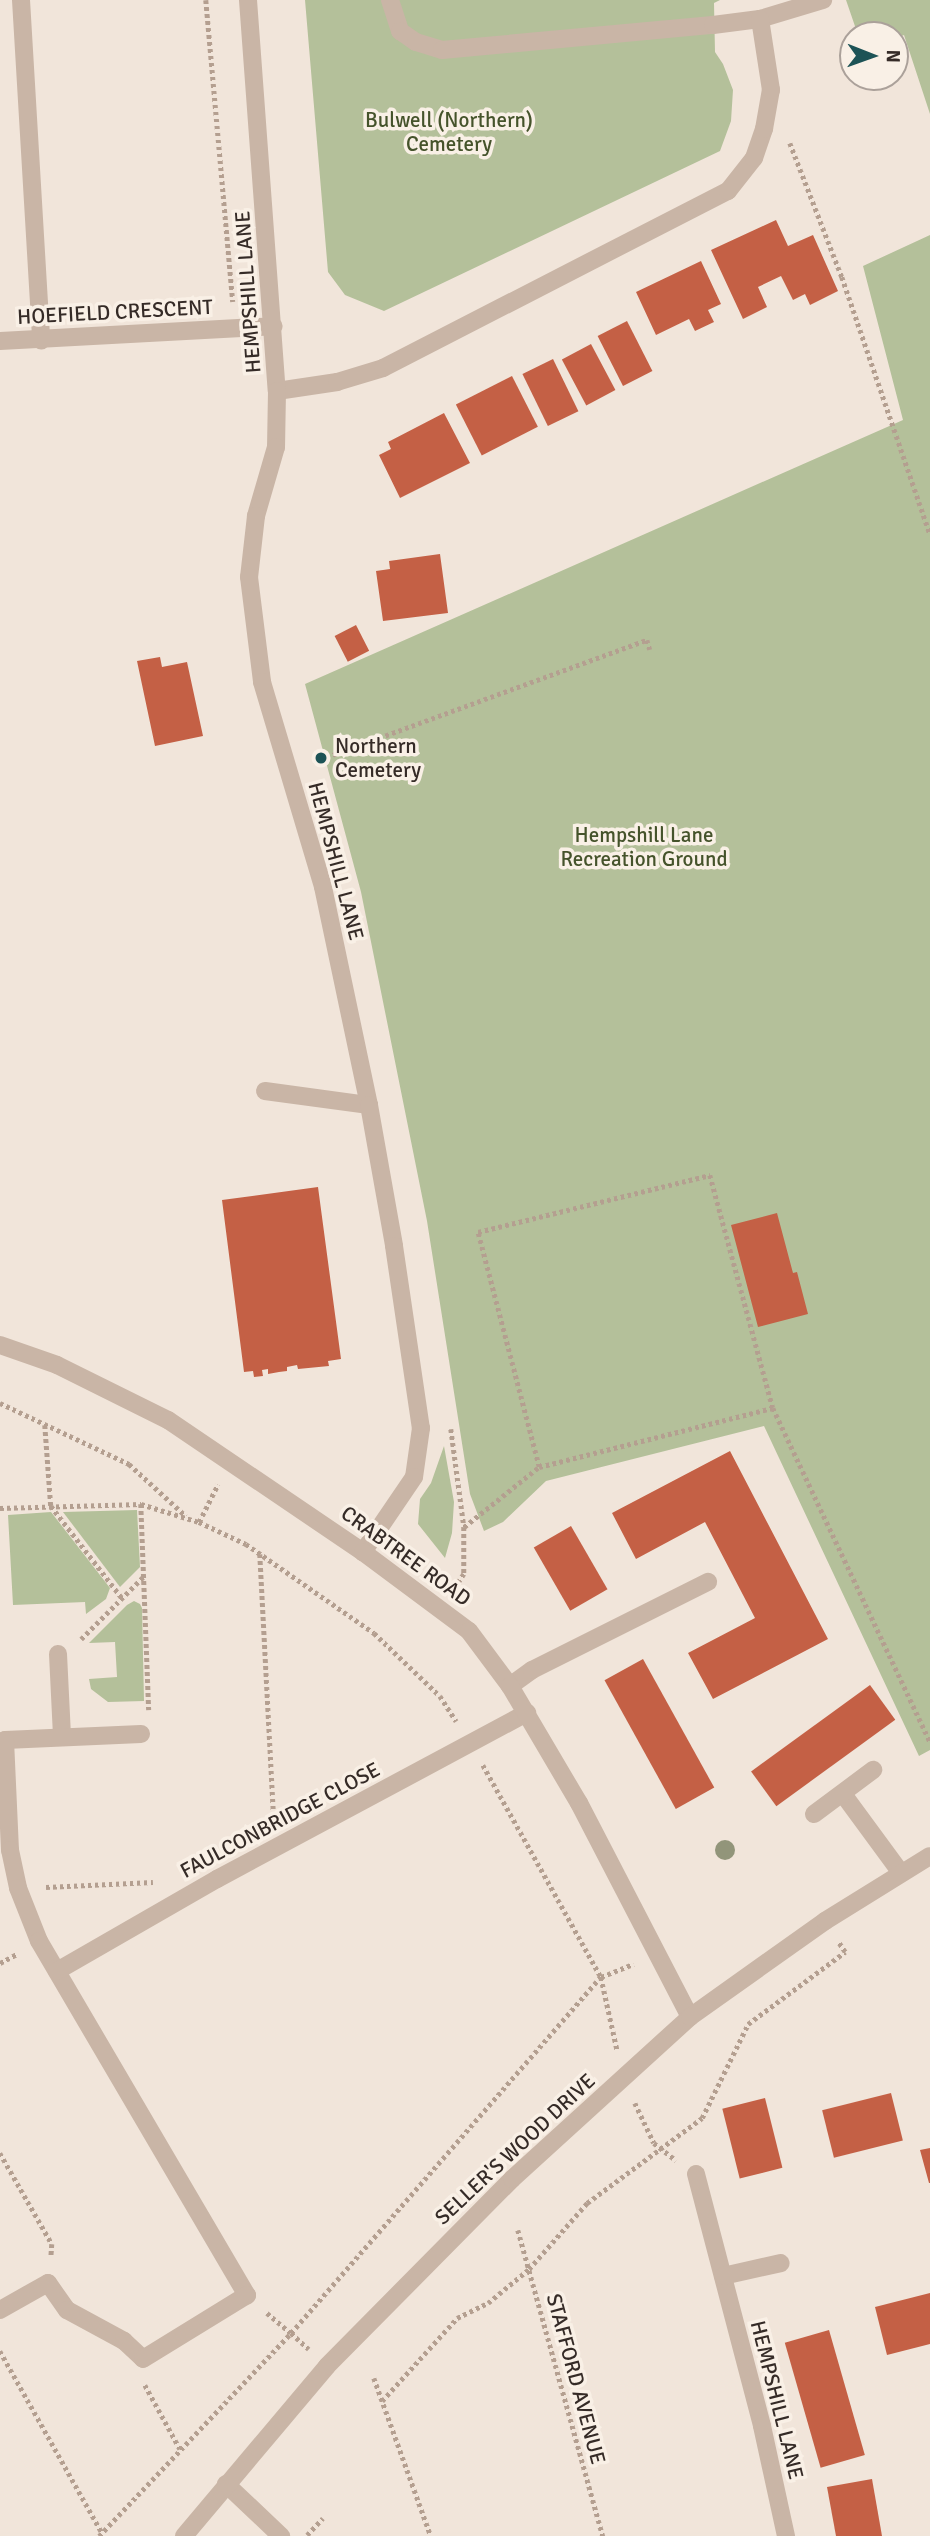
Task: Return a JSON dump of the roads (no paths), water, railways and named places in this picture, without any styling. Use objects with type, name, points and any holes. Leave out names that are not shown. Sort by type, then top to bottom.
[{"type":"street","points":[[21,0],[41,340]]},
{"type":"street","name":"HEMPSHILL LANE","points":[[248,0],[277,391],[276,447],[256,516],[249,577],[262,682],[323,887],[369,1105],[394,1246],[421,1428],[414,1477],[363,1552]]},
{"type":"street","points":[[390,0],[400,31],[415,42],[442,50],[760,19],[823,0]]},
{"type":"street","points":[[277,391],[337,382],[383,368],[728,191],[754,158],[764,129],[771,90],[760,19]]},
{"type":"street","name":"HOEFIELD CRESCENT","points":[[0,341],[274,326]]},
{"type":"street","points":[[265,1091],[369,1105]]},
{"type":"street","name":"CRABTREE ROAD","points":[[0,1345],[103,1386],[168,1420],[363,1552],[469,1631],[510,1686],[579,1803],[690,2017]]},
{"type":"street","points":[[510,1686],[533,1670],[708,1582]]},
{"type":"street","points":[[58,1654],[62,1736]]},
{"type":"street","name":"FAULCONBRIDGE CLOSE","points":[[57,1971],[276,1848],[527,1713]]},
{"type":"street","points":[[0,2310],[48,2283],[67,2311],[124,2342],[142,2359],[247,2295],[39,1941],[18,1888],[10,1850],[5,1740],[141,1734]]},
{"type":"street","points":[[814,1814],[873,1770]]},
{"type":"street","points":[[843,1794],[901,1873]]},
{"type":"street","name":"SELLER'S WOOD DRIVE","points":[[184,2536],[327,2367],[512,2179],[690,2017],[825,1921],[930,1856]]},
{"type":"street","name":"HEMPSHILL LANE","points":[[695,2174],[762,2426],[786,2536]]},
{"type":"street","points":[[723,2276],[781,2263]]},
{"type":"street","points":[[226,2484],[281,2536]]},
{"type":"place","name":"Northern Cemetery","points":[[321,758]]},
{"type":"park label","name":"Bulwell (Northern) Cemetery","points":[[449,132]]},
{"type":"park label","name":"Hempshill Lane Recreation Ground","points":[[644,847]]}]
